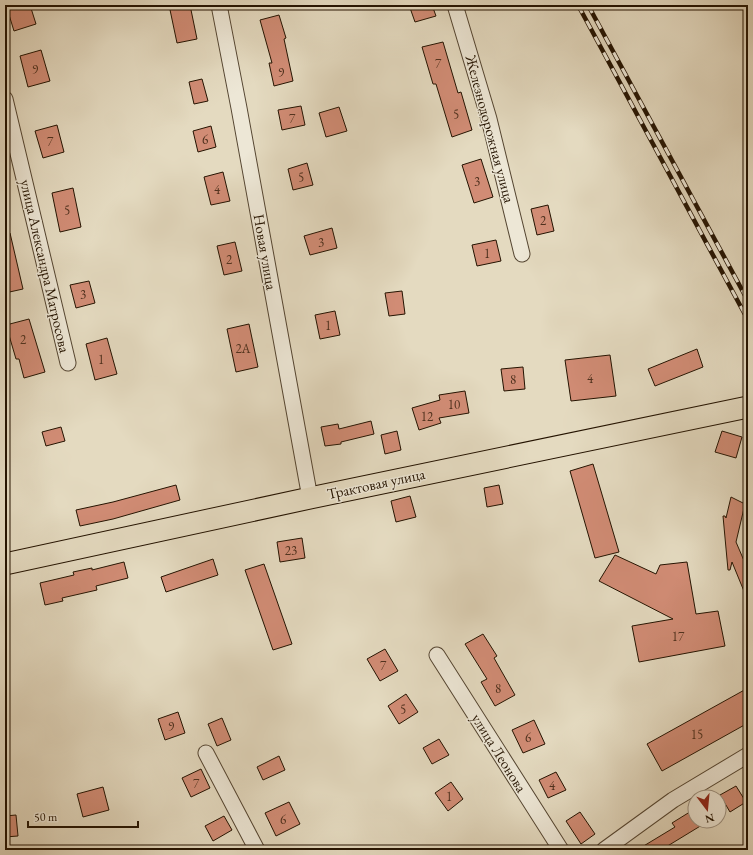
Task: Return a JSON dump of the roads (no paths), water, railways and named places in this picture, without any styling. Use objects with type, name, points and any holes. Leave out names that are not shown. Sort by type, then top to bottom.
[{"type":"highway","name":"Трактовая улица","points":[[5,564],[310,498],[748,407]]},
{"type":"street","name":"Новая улица","points":[[219,5],[310,498]]},
{"type":"street","name":"Железнодорожная улица","points":[[455,5],[489,119],[522,254]]},
{"type":"street","name":"улица Александра Матросова","points":[[5,99],[68,364]]},
{"type":"street","name":"улица Леонова","points":[[437,655],[560,850]]},
{"type":"street","points":[[206,753],[257,850]]},
{"type":"street","points":[[604,850],[673,800],[748,755]]},
{"type":"railway","points":[[578,5],[748,320]]},
{"type":"railway","points":[[588,5],[748,301]]}]
